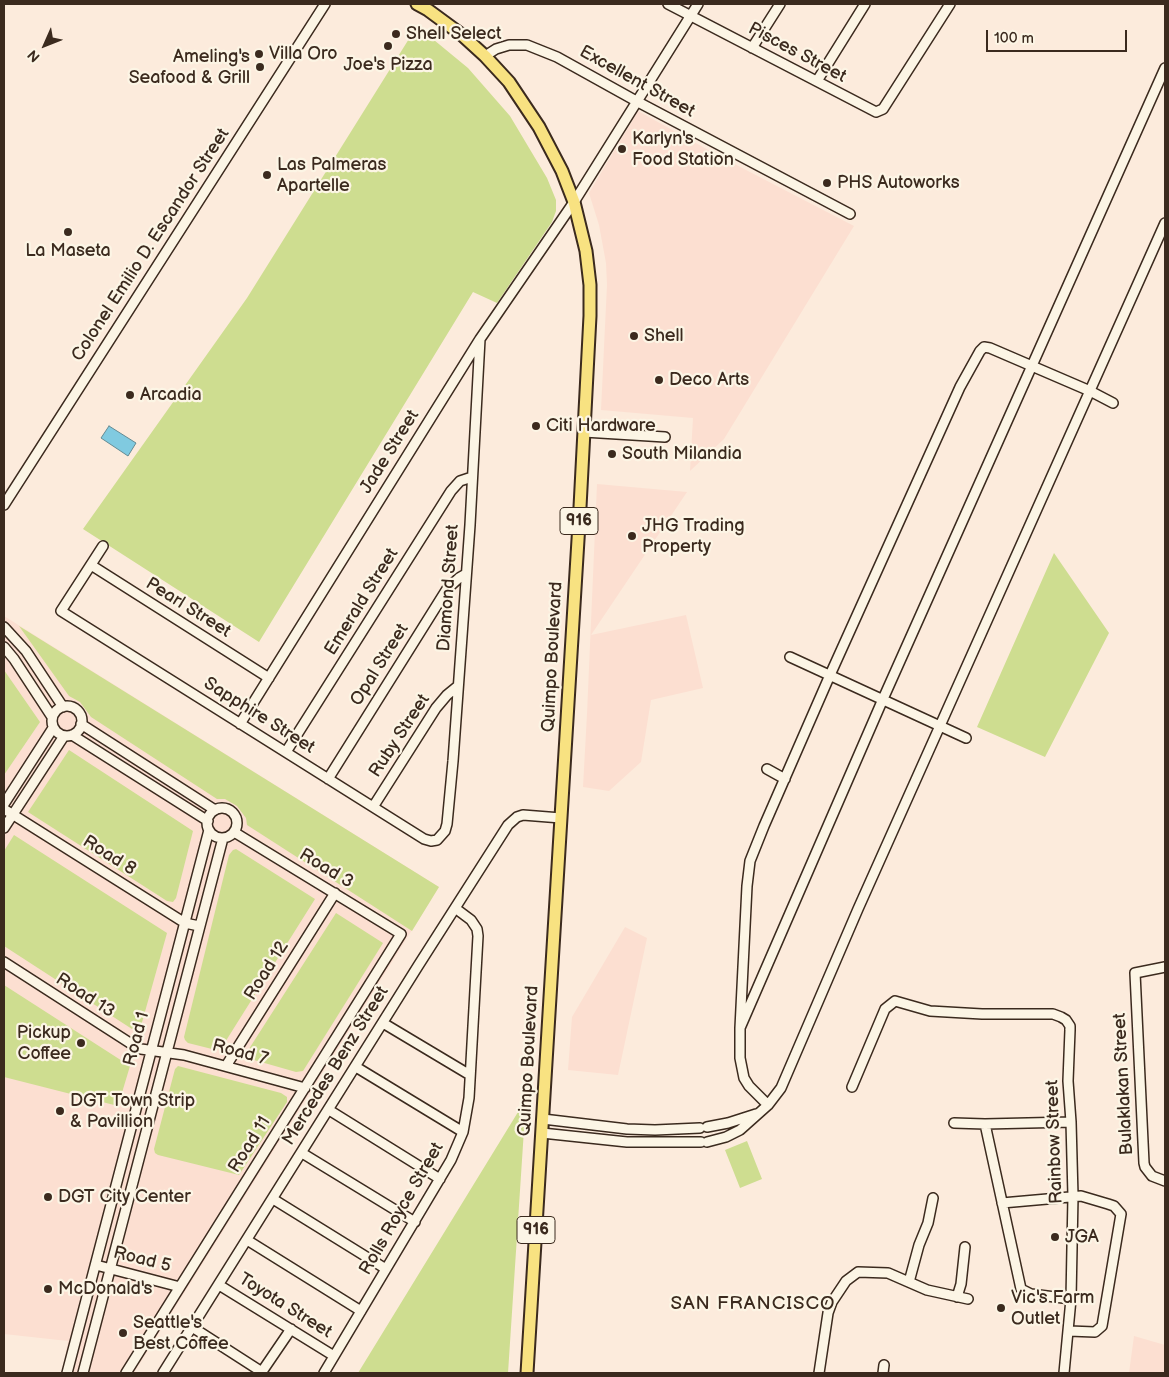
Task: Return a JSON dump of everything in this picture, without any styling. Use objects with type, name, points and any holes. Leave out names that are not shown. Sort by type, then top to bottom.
[{"type":"main road","name":"Quimpo Boulevard","points":[[417,4],[462,35],[485,56],[509,82],[540,127],[562,171],[574,202],[586,251],[590,285],[590,324],[584,432],[527,1373]]},
{"type":"street","name":"Colonel Emilio D. Escandor Street","points":[[4,505],[325,4]]},
{"type":"street","name":"Pisces Street","points":[[668,4],[876,112],[884,109],[950,4]]},
{"type":"street","name":"Jade Street","points":[[240,724],[480,339],[574,202],[698,4]]},
{"type":"street","points":[[752,48],[780,4]]},
{"type":"street","points":[[817,81],[865,4]]},
{"type":"street","name":"Excellent Street","points":[[485,56],[496,49],[508,45],[527,45],[557,57],[850,214]]},
{"type":"street","points":[[740,1028],[883,700],[1165,68]]},
{"type":"street","points":[[542,1133],[602,1141],[704,1142],[734,1134],[752,1121],[781,1088],[940,726],[1165,223]]},
{"type":"street","name":"Diamond Street","points":[[441,837],[447,824],[458,686],[480,339]]},
{"type":"street","points":[[764,1109],[744,1078],[740,1058],[748,874],[754,851],[830,675],[960,387],[976,355],[984,347],[1033,366],[1113,403]]},
{"type":"street","points":[[584,432],[665,437]]},
{"type":"street","name":"Emerald Street","points":[[286,752],[451,491],[460,481],[472,477]]},
{"type":"street","points":[[90,565],[103,546]]},
{"type":"street","name":"Pearl Street","points":[[90,565],[269,678]]},
{"type":"street","name":"Sapphire Street","points":[[90,565],[61,611],[424,840],[431,842],[441,837]]},
{"type":"street","name":"Opal Street","points":[[328,779],[447,589],[466,574]]},
{"type":"street","points":[[4,627],[26,651],[63,706]]},
{"type":"street","points":[[4,647],[18,664],[52,718],[53,728],[4,804]]},
{"type":"street","points":[[790,657],[966,738]]},
{"type":"street","name":"Ruby Street","points":[[373,807],[436,708],[458,686]]},
{"type":"street","points":[[4,828],[68,735],[79,729],[81,724],[78,712],[71,707],[63,706],[56,710],[52,718]]},
{"type":"street","points":[[81,724],[215,810]]},
{"type":"street","points":[[53,728],[58,733],[68,735],[208,825],[215,836],[223,838],[231,835],[236,828],[237,819],[232,812],[224,808],[215,810],[209,816],[208,825]]},
{"type":"street","points":[[767,769],[785,778]]},
{"type":"street","name":"Road 8","points":[[4,809],[185,922],[199,926]]},
{"type":"street","name":"Mercedes Benz Street","points":[[166,1372],[192,1327],[512,820],[523,814],[561,818]]},
{"type":"street","name":"Road 1","points":[[68,1373],[185,922],[208,825]]},
{"type":"street","name":"Road 3","points":[[234,832],[401,934]]},
{"type":"street","name":"Road 1","points":[[83,1373],[223,838]]},
{"type":"street","name":"Road 12","points":[[226,1066],[335,893]]},
{"type":"street","name":"Rolls Royce Street","points":[[324,1373],[451,1160],[462,1132],[466,1116],[470,1075],[478,936],[477,929],[471,920],[455,908]]},
{"type":"street","name":"Road 11","points":[[126,1373],[401,934]]},
{"type":"street","name":"Road 13","points":[[4,962],[122,1040],[141,1049],[167,1052]]},
{"type":"street","name":"Bulaklakan Street","points":[[1165,968],[1135,972],[1144,1163],[1152,1176],[1165,1181]]},
{"type":"street","name":"Rainbow Street","points":[[852,1087],[885,1009],[896,1001],[930,1012],[1053,1014],[1061,1016],[1066,1020],[1070,1026],[1068,1082],[1073,1196],[1071,1299],[1064,1373]]},
{"type":"street","points":[[383,1023],[470,1075]]},
{"type":"street","name":"Road 7","points":[[167,1052],[305,1088]]},
{"type":"street","points":[[356,1066],[462,1132]]},
{"type":"street","points":[[137,1105],[152,1109]]},
{"type":"street","points":[[543,1119],[627,1129],[686,1129],[728,1123],[764,1109]]},
{"type":"street","points":[[329,1110],[440,1179]]},
{"type":"street","points":[[954,1123],[1071,1122]]},
{"type":"street","points":[[985,1124],[1021,1289],[1031,1294],[1071,1299]]},
{"type":"street","points":[[686,1129],[686,1142]]},
{"type":"street","points":[[302,1153],[415,1222]]},
{"type":"street","points":[[1002,1203],[1073,1196],[1094,1199],[1114,1206],[1121,1214],[1102,1326],[1095,1332],[1069,1331]]},
{"type":"street","points":[[909,1282],[919,1245],[928,1223],[933,1198]]},
{"type":"street","points":[[273,1199],[386,1269]]},
{"type":"street","points":[[247,1240],[361,1311]]},
{"type":"street","points":[[957,1297],[961,1284],[964,1246]]},
{"type":"street","name":"Road 5","points":[[96,1265],[180,1287]]},
{"type":"street","points":[[819,1373],[830,1308],[837,1292],[846,1281],[858,1272],[888,1273],[927,1290],[968,1299]]},
{"type":"street","name":"Toyota Street","points":[[219,1284],[334,1356]]},
{"type":"street","points":[[84,1311],[98,1315]]},
{"type":"street","points":[[192,1327],[261,1372],[291,1329]]},
{"type":"shaded area","points":[[638,111],[721,157],[854,226],[724,439],[690,471],[693,418],[601,410],[607,285],[606,263],[599,225],[589,193]]},
{"type":"shaded area","points":[[597,484],[687,492],[591,635],[686,615],[703,688],[651,700],[641,762],[609,791],[583,787]]},
{"type":"shaded area","points":[[4,616],[439,887],[134,1373],[62,1373],[68,1341],[4,1334]]},
{"type":"shaded area","points":[[625,927],[647,938],[618,1075],[568,1070],[572,1017]]},
{"type":"shaded area","points":[[1134,1336],[1165,1345],[1165,1373],[1129,1373]]},
{"type":"green space","points":[[417,26],[468,68],[510,116],[547,178],[556,200],[556,211],[552,222],[497,303],[473,292],[259,642],[83,529],[247,298]]},
{"type":"green space","points":[[1054,553],[1109,633],[1045,757],[977,727]]},
{"type":"green space","points":[[19,626],[439,887],[412,931],[247,825],[246,818],[237,806],[225,799],[217,799],[91,717],[80,702],[69,696]]},
{"type":"green space","points":[[4,670],[40,722],[4,775]]},
{"type":"green space","points":[[69,750],[193,831],[176,898],[173,902],[167,901],[28,812]]},
{"type":"green space","points":[[14,835],[167,933],[141,1026],[138,1030],[132,1029],[4,946],[4,851]]},
{"type":"green space","points":[[236,849],[315,899],[222,1047],[216,1050],[188,1043],[184,1037],[229,855]]},
{"type":"green space","points":[[336,913],[383,943],[303,1071],[296,1072],[247,1058],[247,1052]]},
{"type":"green space","points":[[4,985],[130,1066],[118,1106],[4,1077]]},
{"type":"green space","points":[[178,1066],[281,1093],[287,1097],[287,1102],[239,1175],[155,1153],[154,1149],[175,1069]]},
{"type":"green space","points":[[526,1099],[508,1373],[358,1373]]},
{"type":"green space","points":[[747,1141],[762,1179],[740,1188],[725,1150]]},
{"type":"water","points":[[109,426],[136,443],[128,456],[101,438]]},
{"type":"place","name":"Shell Select","points":[[396,34]]},
{"type":"place","name":"Joe's Pizza","points":[[388,46]]},
{"type":"place","name":"Villa Oro","points":[[259,54]]},
{"type":"place","name":"Ameling's Seafood & Grill","points":[[260,67]]},
{"type":"place","name":"Karlyn's Food Station","points":[[622,149]]},
{"type":"place","name":"Las Palmeras Apartelle","points":[[267,175]]},
{"type":"place","name":"PHS Autoworks","points":[[827,183]]},
{"type":"place","name":"La Maseta","points":[[68,232]]},
{"type":"place","name":"Shell","points":[[634,336]]},
{"type":"place","name":"Deco Arts","points":[[659,380]]},
{"type":"place","name":"Arcadia","points":[[130,395]]},
{"type":"place","name":"Citi Hardware","points":[[536,426]]},
{"type":"place","name":"South Milandia","points":[[612,454]]},
{"type":"place","name":"JHG Trading Property","points":[[632,536]]},
{"type":"place","name":"Pickup Coffee","points":[[81,1043]]},
{"type":"place","name":"DGT Town Strip & Pavillion","points":[[60,1111]]},
{"type":"place","name":"DGT City Center","points":[[48,1197]]},
{"type":"place","name":"JGA","points":[[1055,1237]]},
{"type":"place","name":"McDonald's","points":[[48,1289]]},
{"type":"place","name":"Vic's Farm Outlet","points":[[1001,1308]]},
{"type":"place","name":"Seattle's Best Coffee","points":[[123,1333]]},
{"type":"district","name":"SAN FRANCISCO","points":[[753,1304]]}]
